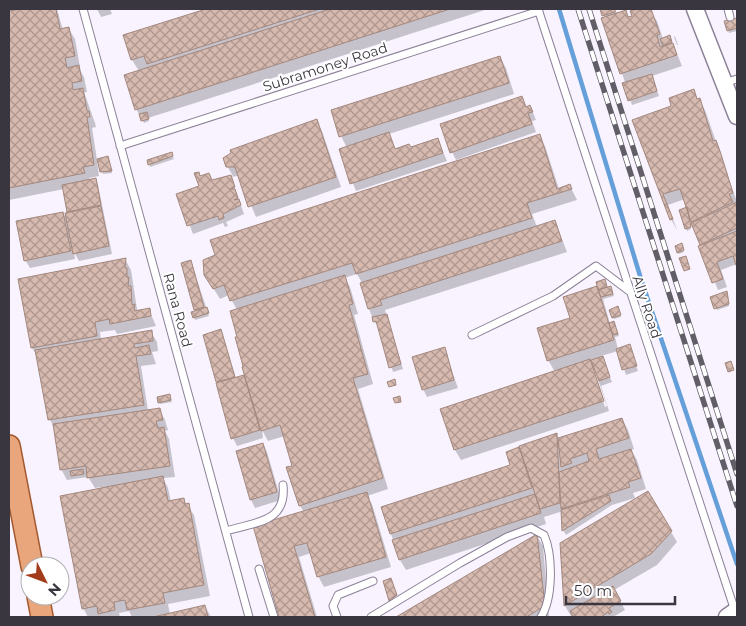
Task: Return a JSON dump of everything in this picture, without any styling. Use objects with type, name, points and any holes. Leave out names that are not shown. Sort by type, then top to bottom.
[{"type":"main road","points":[[9,446],[30,556]]},
{"type":"street","points":[[694,9],[730,81],[737,116]]},
{"type":"lane","name":"Rana Road","points":[[83,9],[250,617]]},
{"type":"lane","points":[[728,9],[730,17]]},
{"type":"lane","name":"Subramoney Road","points":[[120,146],[538,10]]},
{"type":"lane","name":"Ally Road","points":[[538,10],[733,613]]},
{"type":"lane","points":[[472,335],[553,296],[596,266],[629,291]]},
{"type":"lane","points":[[226,531],[269,518],[278,512],[284,501],[283,485]]},
{"type":"lane","points":[[370,617],[507,537],[531,528],[544,535],[549,566],[549,599],[541,617]]},
{"type":"lane","points":[[259,569],[274,617]]},
{"type":"lane","points":[[337,617],[334,606],[338,595],[373,581]]},
{"type":"building","points":[[56,9],[60,29],[69,27],[75,56],[65,58],[67,68],[79,65],[82,81],[72,83],[73,90],[83,88],[87,111],[89,111],[90,117],[87,117],[94,165],[83,167],[85,173],[9,188],[9,11]]},
{"type":"building","points":[[206,9],[320,9],[147,64],[144,56],[131,60],[123,35]]},
{"type":"building","points":[[330,9],[450,9],[135,110],[124,75]]},
{"type":"building","points":[[600,9],[615,9],[615,12],[602,16]]},
{"type":"building","points":[[651,9],[660,34],[657,35],[660,47],[673,43],[677,55],[620,74],[601,18],[626,10],[628,17],[632,16],[630,11]]},
{"type":"building","points":[[737,18],[737,28],[727,31],[724,21]]},
{"type":"building","points":[[670,35],[672,42],[663,46],[660,39]]},
{"type":"building","points":[[500,56],[509,83],[339,137],[331,110]]},
{"type":"building","points":[[652,74],[657,91],[628,101],[622,83]]},
{"type":"building","points":[[694,89],[697,99],[700,98],[713,141],[716,140],[721,154],[733,193],[729,194],[733,202],[691,222],[680,189],[663,194],[673,219],[670,220],[632,120],[671,106],[669,98]]},
{"type":"building","points":[[522,96],[526,107],[530,105],[533,112],[528,113],[532,124],[450,153],[440,124]]},
{"type":"building","points":[[147,112],[149,119],[141,121],[139,114]]},
{"type":"building","points":[[317,119],[336,177],[248,207],[235,167],[226,167],[223,158],[231,153],[230,150]]},
{"type":"building","points":[[389,132],[395,149],[409,144],[411,147],[438,138],[443,153],[350,184],[339,149]]},
{"type":"building","points":[[540,134],[557,189],[570,184],[572,189],[527,203],[532,218],[356,274],[352,263],[230,301],[224,285],[213,289],[204,275],[203,260],[215,255],[210,240]]},
{"type":"building","points":[[172,152],[173,156],[148,165],[147,160]]},
{"type":"building","points":[[108,156],[112,171],[100,172],[97,159]]},
{"type":"building","points":[[199,172],[200,176],[209,173],[212,180],[231,175],[235,187],[230,189],[235,189],[238,198],[234,200],[239,199],[241,205],[223,214],[224,218],[219,220],[218,216],[187,226],[176,194],[199,186],[194,173]]},
{"type":"building","points":[[96,178],[101,205],[67,212],[62,185]]},
{"type":"building","points":[[737,202],[737,228],[700,245],[691,223]]},
{"type":"building","points":[[101,206],[109,246],[73,254],[65,213]]},
{"type":"building","points":[[687,207],[691,227],[685,229],[679,210]]},
{"type":"building","points":[[63,212],[71,251],[24,261],[16,221]]},
{"type":"building","points":[[555,220],[562,241],[380,300],[382,305],[368,309],[360,283]]},
{"type":"building","points":[[737,231],[737,268],[733,256],[717,262],[723,279],[712,283],[698,246]]},
{"type":"building","points":[[682,243],[684,250],[677,253],[675,246]]},
{"type":"building","points":[[686,256],[690,269],[684,271],[679,258]]},
{"type":"building","points":[[126,258],[125,268],[127,268],[127,277],[129,277],[128,286],[131,286],[132,305],[135,304],[134,311],[150,308],[151,316],[110,324],[109,319],[95,322],[97,336],[31,348],[18,279]]},
{"type":"building","points":[[191,260],[204,307],[194,310],[181,263]]},
{"type":"building","points":[[345,275],[353,304],[349,305],[368,374],[353,378],[383,478],[299,506],[286,467],[292,466],[280,425],[261,431],[242,367],[230,311]]},
{"type":"building","points":[[605,279],[607,287],[598,290],[596,282]]},
{"type":"building","points":[[597,286],[614,340],[547,361],[537,328],[570,318],[563,297]]},
{"type":"building","points":[[611,286],[613,294],[601,297],[598,290]]},
{"type":"building","points":[[727,291],[729,304],[714,309],[710,297]]},
{"type":"building","points":[[618,306],[621,315],[612,318],[609,310]]},
{"type":"building","points":[[207,307],[209,313],[193,318],[191,312]]},
{"type":"building","points":[[387,314],[401,364],[389,368],[376,321],[373,322],[372,317]]},
{"type":"building","points":[[614,321],[618,334],[613,335],[609,323]]},
{"type":"building","points":[[221,329],[235,377],[216,382],[203,335]]},
{"type":"building","points":[[152,330],[153,341],[134,344],[135,348],[149,345],[151,354],[136,356],[144,405],[48,420],[35,350]]},
{"type":"building","points":[[630,344],[637,366],[622,370],[616,349]]},
{"type":"building","points":[[445,347],[454,380],[422,390],[412,357]]},
{"type":"building","points":[[603,356],[610,377],[599,381],[591,360]]},
{"type":"building","points":[[590,359],[604,401],[454,450],[440,409]]},
{"type":"building","points":[[731,361],[734,370],[728,372],[725,363]]},
{"type":"building","points":[[244,375],[260,430],[231,439],[216,383]]},
{"type":"building","points":[[395,379],[396,385],[389,387],[387,382]]},
{"type":"building","points":[[170,394],[171,400],[158,403],[157,397]]},
{"type":"building","points":[[400,396],[401,402],[395,403],[393,398]]},
{"type":"building","points":[[160,408],[163,420],[156,421],[158,428],[164,427],[170,466],[87,478],[86,466],[60,470],[53,424]]},
{"type":"building","points":[[622,418],[629,438],[596,449],[599,459],[631,449],[641,478],[628,482],[630,487],[561,509],[559,472],[589,461],[587,453],[570,459],[572,463],[561,467],[558,438]]},
{"type":"building","points":[[557,433],[560,503],[540,509],[519,446]]},
{"type":"building","points":[[263,443],[277,492],[250,500],[236,451]]},
{"type":"building","points":[[519,447],[532,488],[390,534],[381,507],[510,465],[506,452]]},
{"type":"building","points":[[83,469],[84,474],[71,476],[70,471]]},
{"type":"building","points":[[163,476],[168,501],[184,498],[185,504],[189,503],[204,585],[163,593],[165,603],[127,610],[125,600],[114,602],[115,610],[98,614],[97,606],[82,609],[60,496]]},
{"type":"building","points":[[648,491],[672,531],[651,554],[564,606],[560,543]]},
{"type":"building","points":[[367,492],[386,557],[317,577],[307,543],[294,546],[315,617],[279,617],[253,526]]},
{"type":"building","points":[[535,494],[541,513],[399,560],[392,540]]},
{"type":"building","points":[[609,495],[611,501],[562,531],[561,510]]},
{"type":"building","points":[[537,534],[545,606],[526,617],[396,617]]},
{"type":"building","points":[[391,578],[397,595],[389,601],[383,581]]},
{"type":"building","points":[[613,586],[621,601],[609,608],[612,612],[609,614],[608,612],[601,617],[573,617],[570,611]]},
{"type":"building","points":[[205,605],[208,617],[153,617]]},
{"type":"waterway","points":[[559,9],[641,279],[737,564]]},
{"type":"railway","points":[[578,9],[737,506]]},
{"type":"railway","points":[[589,9],[737,474]]}]
